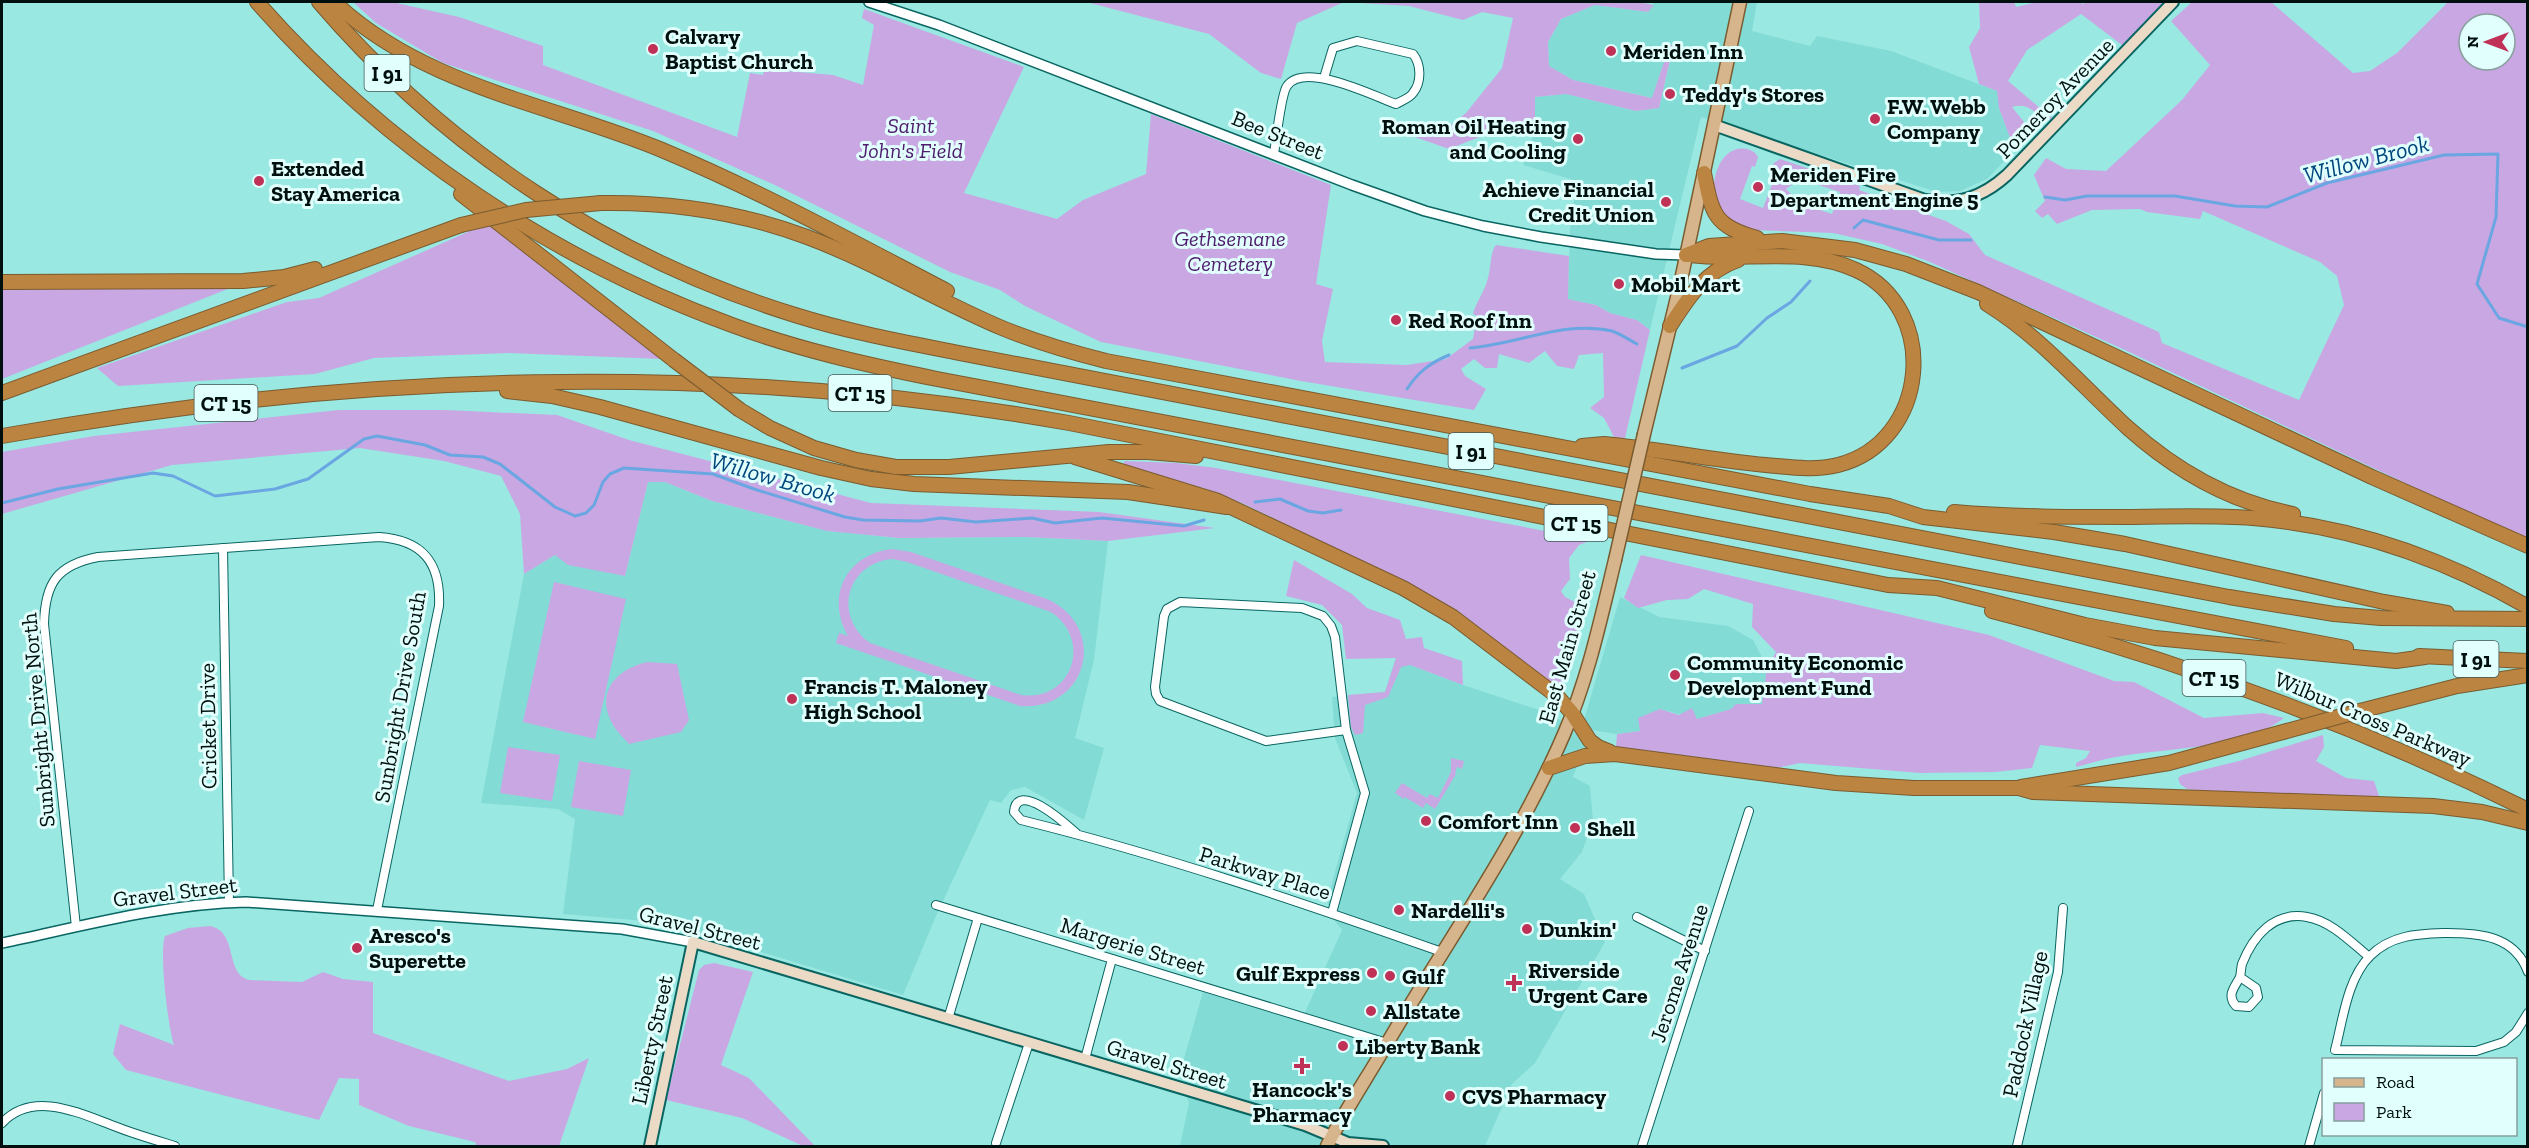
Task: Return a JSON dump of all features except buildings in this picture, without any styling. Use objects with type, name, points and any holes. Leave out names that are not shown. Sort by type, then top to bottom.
[{"type":"highway","name":"I 91","points":[[258,2],[331,78],[394,132],[495,206],[547,239],[677,304],[734,326],[842,359],[2283,638],[2359,650],[2425,657],[2528,661]]},
{"type":"highway","name":"I 91","points":[[319,2],[360,47],[431,113],[487,160],[549,202],[610,237],[680,272],[758,302],[825,324],[959,353],[2229,597],[2311,611],[2381,618],[2527,615]]},
{"type":"highway","points":[[333,2],[373,34],[427,65],[474,86],[632,139],[699,166],[965,301],[1000,327]]},
{"type":"highway","points":[[394,132],[407,151],[420,163],[740,410],[776,431],[814,448],[845,458],[884,466],[931,468],[1075,457],[1092,453],[1148,452],[1189,455],[1240,464],[1264,462]]},
{"type":"highway","points":[[1704,173],[1713,212],[1719,222],[1736,232],[1770,241]]},
{"type":"highway","points":[[2,393],[461,225],[526,210],[601,203],[686,207],[777,226],[845,253],[1000,327],[1056,348],[1117,364],[1810,494],[1889,506],[2015,516],[2242,517],[2326,529],[2386,543],[2423,555],[2504,593],[2527,615]]},
{"type":"highway","points":[[1686,255],[1709,246],[1770,241],[1819,244],[1871,253],[1923,270],[1960,287],[1978,292],[2351,467],[2528,546]]},
{"type":"highway","points":[[1571,448],[1604,444],[1735,462],[1816,468],[1835,466],[1858,458],[1890,432],[1908,403],[1915,364],[1909,332],[1903,316],[1891,297],[1868,276],[1838,263],[1799,257],[1710,258],[1686,255]]},
{"type":"highway","points":[[1670,326],[1691,294],[1708,276],[1726,265],[1748,257]]},
{"type":"highway","points":[[2,282],[243,281],[284,276],[364,259]]},
{"type":"highway","points":[[1960,287],[2037,340],[2128,428],[2175,464],[2232,497],[2264,508],[2306,517],[2326,529]]},
{"type":"highway","name":"CT 15","points":[[2,436],[92,420],[209,405],[452,385],[687,382],[838,391],[1022,414],[1797,565],[1888,585]]},
{"type":"highway","points":[[452,385],[476,390],[533,393],[575,401],[821,468],[871,479],[914,483],[1111,490],[1227,507]]},
{"type":"highway","points":[[1075,457],[1189,490],[1218,501],[1316,545],[1424,599],[1463,624],[1557,696],[1572,713],[1590,741],[1615,754]]},
{"type":"highway","points":[[1889,506],[1923,517],[2125,544],[2413,608],[2457,614],[2527,615]]},
{"type":"highway","points":[[1888,585],[1937,588],[2094,627],[2156,638],[2403,661],[2425,657]]},
{"type":"highway","name":"Wilbur Cross Parkway","points":[[1888,585],[2061,630],[2201,673],[2365,736],[2528,810]]},
{"type":"highway","points":[[2019,788],[2032,784],[2169,763],[2457,686],[2528,675]]},
{"type":"highway","points":[[1549,768],[1585,756],[1615,754],[1836,783],[1914,788],[2019,788],[2033,792],[2433,806],[2482,812],[2528,824]]},
{"type":"main road","name":"East Main Street","points":[[1329,1142],[1510,839],[1549,768],[1572,713],[1615,560],[1686,255],[1740,2]]},
{"type":"main road","name":"Pomeroy Avenue","points":[[1713,125],[1925,200],[1950,203],[1963,200],[1986,191],[2007,176],[2173,2]]},
{"type":"main road","name":"Gravel Street","points":[[693,942],[1305,1125],[1329,1142],[1383,1146]]},
{"type":"main road","name":"Liberty Street","points":[[650,1146],[693,942]]},
{"type":"street","name":"Bee Street","points":[[869,2],[939,25],[1395,201],[1463,222],[1517,233],[1635,251],[1686,255]]},
{"type":"street","points":[[1274,154],[1286,86],[1295,79],[1309,76],[1324,78],[1396,104],[1413,93],[1419,80],[1419,61],[1413,54],[1357,41],[1334,48],[1324,78]]},
{"type":"street","name":"Sunbright Drive South","points":[[223,548],[379,537],[393,538],[415,546],[425,555],[439,578],[439,606],[377,910]]},
{"type":"street","name":"Cricket Drive","points":[[223,548],[229,903]]},
{"type":"street","name":"Sunbright Drive North","points":[[76,927],[44,624],[47,594],[53,580],[61,571],[84,560],[117,554],[223,548]]},
{"type":"street","points":[[1332,913],[1365,793],[1346,730],[1335,637],[1331,626],[1323,616],[1302,608],[1180,602],[1167,609],[1164,616],[1155,687],[1160,701],[1266,741],[1346,730]]},
{"type":"street","name":"Parkway Place","points":[[1076,833],[1048,810],[1027,800],[1020,801],[1015,806],[1014,812],[1021,820],[1076,833],[1332,913],[1442,952]]},
{"type":"street","name":"Jerome Avenue","points":[[1642,1146],[1749,811]]},
{"type":"street","name":"Gravel Street","points":[[2,943],[175,907],[262,902],[622,929],[693,942]]},
{"type":"street","name":"Margerie Street","points":[[936,905],[1387,1043]]},
{"type":"street","name":"Paddock Village","points":[[2017,1146],[2058,972],[2063,908]]},
{"type":"street","points":[[2240,977],[2241,967],[2257,935],[2268,925],[2294,916],[2319,920],[2369,957]]},
{"type":"street","points":[[1637,917],[1704,951]]},
{"type":"street","points":[[948,1018],[978,918]]},
{"type":"street","points":[[2332,1058],[2353,984],[2369,957],[2380,947],[2407,935],[2475,933],[2504,942],[2516,952],[2528,972]]},
{"type":"street","points":[[1085,1059],[1112,959]]},
{"type":"street","points":[[2335,1050],[2476,1052],[2504,1042],[2516,1032],[2528,1013]]},
{"type":"street","points":[[996,1143],[1029,1042]]},
{"type":"street","points":[[2309,1146],[2322,1100]]},
{"type":"street","points":[[2,1123],[26,1108],[49,1106],[76,1111],[175,1146]]},
{"type":"shaded area","points":[[1654,2],[1757,2],[1752,31],[1810,46],[1817,36],[1891,51],[1997,91],[1999,108],[2012,143],[2007,158],[1987,179],[1960,191],[1937,192],[1701,117],[1650,330],[1637,320],[1610,313],[1596,305],[1568,299],[1570,229],[1577,181],[1523,165],[1535,130],[1534,97],[1566,94],[1636,111],[1659,108],[1674,45],[1669,47],[1653,98],[1573,80],[1549,66],[1548,42],[1561,19],[1595,5],[1648,12]]},
{"type":"shaded area","name":"Francis T. Maloney High School","points":[[648,482],[665,482],[712,501],[827,531],[899,538],[1026,537],[1108,541],[1094,660],[1075,738],[1104,748],[1084,820],[1025,787],[1011,790],[1001,803],[990,800],[936,916],[903,995],[679,927],[645,921],[563,914],[575,819],[558,809],[481,803],[524,574],[555,555],[625,576]]},
{"type":"shaded area","points":[[1620,597],[1659,617],[1728,626],[1753,640],[1767,667],[1762,704],[1737,704],[1731,709],[1697,719],[1660,709],[1640,731],[1617,734],[1591,730],[1573,777],[1590,786],[1593,822],[1582,852],[1560,879],[1584,894],[1605,942],[1535,1063],[1512,1084],[1485,1146],[1180,1146],[1189,1103],[1179,1076],[1203,992],[1301,1021],[1342,930],[1333,919],[1327,901],[1357,793],[1335,738],[1332,697],[1385,692],[1396,657],[1410,665],[1463,685],[1554,715],[1579,737]]},
{"type":"green space","points":[[353,2],[392,2],[459,17],[543,46],[543,65],[737,137],[750,73],[763,75],[764,69],[833,75],[863,85],[874,25],[862,18],[864,9],[1024,67],[964,193],[1057,219],[1083,200],[1146,174],[1151,114],[1331,185],[1316,284],[1333,289],[1322,341],[1325,362],[1407,365],[1446,359],[1473,339],[1477,316],[1473,314],[1487,283],[1496,245],[1569,256],[1568,299],[1596,305],[1610,313],[1637,320],[1650,330],[1625,438],[1614,437],[1604,418],[1590,408],[1604,397],[1603,353],[1579,355],[1574,369],[1557,366],[1545,351],[1529,363],[1499,354],[1497,368],[1485,368],[1474,359],[1461,369],[1465,376],[1486,389],[1474,410],[1301,381],[1101,342],[1025,306],[1000,290],[950,272],[777,186],[653,131],[443,63],[376,23]]},
{"type":"green space","points":[[1086,2],[1344,2],[1297,23],[1281,79],[1261,73],[1209,34]]},
{"type":"green space","points":[[1344,2],[1638,2],[1654,5],[1648,12],[1595,5],[1561,19],[1548,42],[1549,66],[1573,80],[1652,98],[1669,47],[1674,43],[1659,108],[1636,111],[1566,94],[1535,97],[1535,130],[1487,134],[1449,149],[1415,137],[1449,126],[1466,113],[1502,68],[1513,18],[1482,12],[1463,20],[1409,6]]},
{"type":"green space","points":[[1979,2],[2014,2],[2016,7],[2037,2],[2079,2],[2083,4],[2085,2],[2164,2],[2122,45],[2081,14],[2027,50],[2008,81],[2053,119],[2041,119],[2025,106],[2012,107],[2024,122],[2024,139],[2012,143],[1999,108],[1997,91],[1979,84],[1969,47],[1980,28]]},
{"type":"green space","points":[[2192,2],[2271,2],[2353,73],[2370,71],[2397,53],[2448,2],[2527,2],[2527,538],[2483,520],[2125,350],[1930,262],[1882,244],[1833,233],[1753,230],[1725,221],[1716,203],[1714,182],[1719,165],[1724,157],[1738,149],[1751,150],[1758,157],[1755,167],[1752,166],[1740,199],[1763,208],[1776,174],[1770,172],[1774,163],[1780,159],[1860,186],[1859,190],[1946,221],[1969,234],[1985,255],[2159,332],[2162,343],[2299,400],[2344,305],[2337,276],[2320,262],[2203,211],[2200,219],[2147,212],[2140,209],[2092,210],[2057,224],[2048,214],[2042,218],[2035,211],[2045,201],[2034,175],[2046,158],[2066,169],[2106,171],[2182,100],[2210,65],[2171,21]],"holes":[[[1800,179],[1840,192],[1832,214],[1793,201],[1794,197],[1786,189]]]},
{"type":"green space","points":[[490,225],[661,359],[509,353],[374,358],[315,374],[118,386],[97,368],[287,302],[319,298],[470,231]]},
{"type":"green space","points":[[230,288],[2,379],[2,289]]},
{"type":"green space","points":[[339,410],[445,410],[557,415],[629,440],[871,503],[1099,512],[1215,528],[1108,541],[1026,537],[899,538],[827,531],[712,501],[665,482],[648,482],[625,576],[568,565],[555,555],[524,574],[520,514],[501,476],[444,461],[360,448],[172,465],[2,514],[2,452],[94,436]]},
{"type":"green space","points":[[1124,461],[1176,463],[1216,468],[1592,540],[1579,545],[1569,558],[1570,579],[1561,591],[1565,597],[1585,607],[1562,688],[1558,688],[1400,580],[1242,503],[1206,489],[1124,465]]},
{"type":"green space","points":[[892,549],[911,552],[1047,599],[1066,612],[1078,628],[1084,646],[1082,665],[1075,682],[1062,695],[1043,704],[1020,706],[836,643],[839,633],[848,636],[841,621],[839,606],[844,579],[863,559]],"holes":[[[893,559],[1051,612],[1064,624],[1071,638],[1073,652],[1071,667],[1064,679],[1053,689],[1039,695],[1021,695],[870,643],[858,632],[851,619],[848,605],[855,580],[877,562]]]},
{"type":"green space","points":[[1641,555],[1989,635],[2114,681],[2134,682],[2204,718],[2263,713],[2284,718],[2268,728],[2228,741],[2116,757],[2076,767],[2076,763],[2086,758],[2090,751],[2040,745],[2032,768],[1995,772],[1920,773],[1800,763],[1767,770],[1616,747],[1617,734],[1640,731],[1638,718],[1660,709],[1679,715],[1692,708],[1697,719],[1731,709],[1736,704],[1762,704],[1767,667],[1776,652],[1752,627],[1753,604],[1704,589],[1688,599],[1667,600],[1638,608],[1624,598]]},
{"type":"green space","points":[[1294,560],[1352,594],[1367,608],[1400,620],[1406,639],[1422,637],[1424,648],[1462,661],[1463,685],[1410,665],[1401,667],[1388,697],[1365,705],[1363,733],[1355,735],[1351,727],[1348,695],[1385,692],[1396,658],[1346,659],[1342,625],[1322,605],[1286,596]]},
{"type":"green space","points":[[554,582],[626,599],[595,739],[523,722]]},
{"type":"green space","points":[[647,662],[677,664],[689,720],[681,732],[629,744],[611,721],[606,700],[612,683],[619,676]]},
{"type":"green space","points":[[2323,735],[2324,747],[2316,761],[2346,778],[2374,781],[2380,799],[2204,792],[2187,789],[2180,784],[2178,778],[2182,775],[2239,761]]},
{"type":"green space","points":[[508,747],[560,755],[552,801],[500,793]]},
{"type":"green space","points":[[1451,758],[1464,761],[1462,769],[1457,767],[1456,774],[1435,809],[1426,803],[1423,808],[1395,793],[1402,783],[1427,798],[1430,794],[1438,798],[1451,772]]},
{"type":"green space","points":[[579,761],[631,770],[623,816],[571,807]]},
{"type":"green space","points":[[210,926],[225,936],[236,969],[241,976],[249,980],[302,982],[323,972],[343,979],[373,982],[373,1033],[509,1081],[567,1069],[589,1058],[559,1146],[477,1146],[475,1142],[409,1126],[359,1105],[359,1079],[339,1078],[319,1120],[126,1070],[113,1054],[120,1024],[174,1045],[165,990],[163,945],[165,936],[188,928]]},
{"type":"green space","points":[[714,963],[753,972],[721,1065],[749,1078],[815,1146],[803,1146],[742,1118],[666,1100],[699,970],[704,965]]},
{"type":"waterway","name":"Willow Brook","points":[[2045,197],[2065,200],[2087,196],[2175,196],[2235,206],[2267,207],[2327,183],[2444,155],[2498,154],[2496,217],[2477,284],[2499,318],[2528,327]]},
{"type":"waterway","name":"Willow Brook","points":[[1854,228],[1863,220],[1939,240],[1971,240]]},
{"type":"waterway","name":"Willow Brook","points":[[1682,368],[1737,346],[1767,318],[1791,302],[1810,281]]},
{"type":"waterway","name":"Willow Brook","points":[[1470,348],[1577,328],[1612,331],[1637,344]]},
{"type":"waterway","name":"Willow Brook","points":[[1407,389],[1425,369],[1449,355]]},
{"type":"waterway","name":"Willow Brook","points":[[2,503],[58,489],[153,473],[173,476],[215,496],[275,489],[308,479],[364,439],[377,436],[425,445],[450,455],[483,457],[500,464],[555,507],[575,516],[586,513],[594,505],[603,482],[610,474],[624,468],[713,474],[845,517],[863,520],[920,521],[941,518],[976,522],[1032,518],[1055,523],[1102,518],[1184,526],[1204,520]]},
{"type":"waterway","name":"Willow Brook","points":[[1255,502],[1280,499],[1308,511],[1323,513],[1341,510]]},
{"type":"place","name":"Calvary Baptist Church","points":[[653,49]]},
{"type":"place","name":"Meriden Inn","points":[[1611,51]]},
{"type":"place","name":"Teddy's Stores","points":[[1670,94]]},
{"type":"place","name":"F.W. Webb Company","points":[[1875,119]]},
{"type":"place","name":"Roman Oil Heating and Cooling","points":[[1578,139]]},
{"type":"place","name":"Extended Stay America","points":[[259,181]]},
{"type":"place","name":"Meriden Fire Department Engine 5","points":[[1758,187]]},
{"type":"place","name":"Achieve Financial Credit Union","points":[[1666,202]]},
{"type":"place","name":"Mobil Mart","points":[[1619,284]]},
{"type":"place","name":"Red Roof Inn","points":[[1396,320]]},
{"type":"place","name":"Community Economic Development Fund","points":[[1675,675]]},
{"type":"place","name":"Francis T. Maloney High School","points":[[792,699]]},
{"type":"place","name":"Comfort Inn","points":[[1426,821]]},
{"type":"place","name":"Shell","points":[[1575,828]]},
{"type":"place","name":"Nardelli's","points":[[1399,910]]},
{"type":"place","name":"Dunkin'","points":[[1527,929]]},
{"type":"place","name":"Aresco's Superette","points":[[357,948]]},
{"type":"place","name":"Gulf Express","points":[[1372,973]]},
{"type":"place","name":"Gulf","points":[[1390,976]]},
{"type":"place","name":"Riverside Urgent Care","points":[[1514,983]]},
{"type":"place","name":"Allstate","points":[[1371,1011]]},
{"type":"place","name":"Liberty Bank","points":[[1343,1046]]},
{"type":"place","name":"Hancock's Pharmacy","points":[[1302,1066]]},
{"type":"place","name":"CVS Pharmacy","points":[[1450,1096]]},
{"type":"park label","name":"Saint John's Field","points":[[911,138]]},
{"type":"park label","name":"Gethsemane Cemetery","points":[[1230,250]]}]
